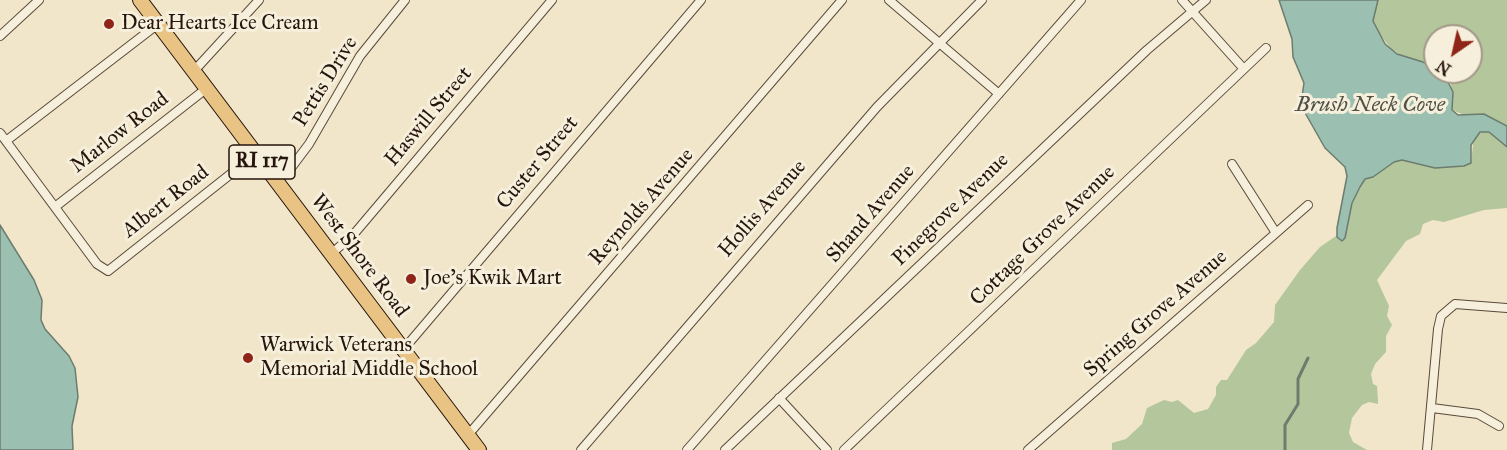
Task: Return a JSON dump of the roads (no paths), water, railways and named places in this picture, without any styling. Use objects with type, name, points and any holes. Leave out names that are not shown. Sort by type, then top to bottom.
[{"type":"main road","name":"West Shore Road","points":[[140,0],[479,450]]},
{"type":"street","points":[[0,36],[39,0]]},
{"type":"street","points":[[194,71],[259,0]]},
{"type":"street","name":"Pettis Drive","points":[[276,180],[291,168],[309,144],[360,56],[405,0]]},
{"type":"street","name":"Haswill Street","points":[[331,254],[354,234],[552,0]]},
{"type":"street","name":"Custer Street","points":[[403,350],[701,0]]},
{"type":"street","name":"Reynolds Avenue","points":[[468,435],[842,0]]},
{"type":"street","points":[[889,0],[999,94]]},
{"type":"street","name":"Hollis Avenue","points":[[581,450],[877,107],[982,0]]},
{"type":"street","name":"Shand Avenue","points":[[687,450],[1081,0]]},
{"type":"street","points":[[1182,0],[1243,68]]},
{"type":"street","name":"Pinegrove Avenue","points":[[725,450],[1130,66],[1206,0]]},
{"type":"street","points":[[6,141],[158,24]]},
{"type":"street","name":"Cottage Grove Avenue","points":[[844,450],[1266,48]]},
{"type":"street","name":"Marlow Road","points":[[55,207],[207,88]]},
{"type":"street","points":[[0,133],[55,207]]},
{"type":"street","name":"Albert Road","points":[[55,207],[98,264],[108,271],[256,154]]},
{"type":"street","points":[[1232,164],[1276,233]]},
{"type":"street","name":"Spring Grove Avenue","points":[[1028,450],[1308,205]]},
{"type":"street","points":[[1427,450],[1441,316],[1455,304],[1507,308]]},
{"type":"street","points":[[779,398],[827,450]]},
{"type":"street","points":[[1432,408],[1478,414],[1499,426]]},
{"type":"water","name":"Brush Neck Cove","points":[[1279,0],[1378,0],[1373,21],[1385,44],[1397,54],[1423,62],[1423,84],[1449,84],[1453,92],[1452,110],[1458,115],[1484,114],[1507,126],[1507,147],[1489,132],[1480,132],[1471,145],[1471,163],[1464,166],[1435,168],[1402,160],[1394,162],[1373,177],[1365,179],[1352,203],[1345,238],[1342,241],[1337,237],[1337,228],[1347,176],[1345,167],[1325,148],[1304,111],[1301,103],[1304,83],[1293,57],[1292,39]]},
{"type":"water","points":[[0,225],[34,280],[42,300],[41,320],[45,329],[69,356],[75,368],[78,397],[72,426],[73,450],[0,450]]},
{"type":"waterway","points":[[1285,450],[1285,425],[1298,404],[1298,379],[1308,358]]},
{"type":"place","name":"Dear Hearts Ice Cream","points":[[109,24]]},
{"type":"place","name":"Joe's Kwik Mart","points":[[411,279]]},
{"type":"place","name":"Warwick Veterans Memorial Middle School","points":[[248,358]]}]
